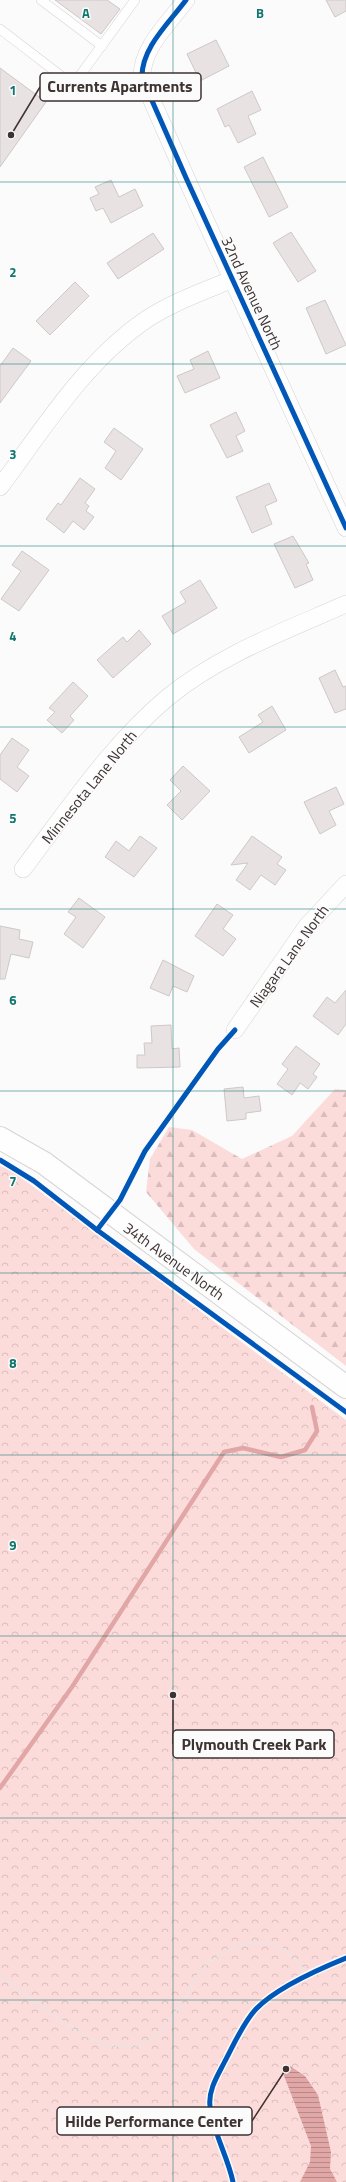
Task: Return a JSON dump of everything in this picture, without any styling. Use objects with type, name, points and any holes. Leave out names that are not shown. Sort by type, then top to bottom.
[{"type":"street","name":"32nd Avenue North","points":[[186,0],[147,53],[142,66],[142,78],[147,92],[346,528]]},
{"type":"street","points":[[0,487],[96,361],[121,338],[149,318],[232,279]]},
{"type":"street","name":"Minnesota Lane North","points":[[23,869],[98,770],[130,733],[167,698],[208,670],[252,646],[346,604]]},
{"type":"street","name":"Niagara Lane North","points":[[235,1030],[307,926],[346,884]]},
{"type":"street","name":"34th Avenue North","points":[[0,1138],[44,1163],[346,1387]]},
{"type":"lane","points":[[41,0],[102,46]]},
{"type":"lane","points":[[0,30],[73,85],[135,0]]},
{"type":"path","points":[[0,1976],[57,2018],[89,2037],[112,2046],[136,2046],[153,2039],[172,2019],[185,1994],[204,1968],[229,1950],[251,1942],[278,1946],[294,1958],[306,1975]]},
{"type":"path","points":[[300,1979],[313,1972]]},
{"type":"green space","points":[[335,1089],[346,1090],[346,1366],[194,1249],[146,1192],[150,1159],[169,1127],[192,1130],[242,1159],[292,1136]]},
{"type":"green space","points":[[0,1166],[11,1170],[346,1420],[346,2182],[0,2182]]},
{"type":"shaded area","points":[[287,2064],[305,2076],[318,2095],[331,2152],[330,2169],[337,2182],[300,2182],[310,2162],[311,2146],[281,2068]]},
{"type":"building","points":[[55,0],[107,0],[120,9],[101,34]]},
{"type":"building","points":[[326,0],[346,0],[346,11],[335,17]]},
{"type":"building","points":[[216,40],[229,66],[200,81],[187,54]]},
{"type":"building","points":[[0,68],[46,102],[0,167]]},
{"type":"building","points":[[252,91],[261,110],[248,116],[256,134],[238,143],[229,125],[225,127],[217,109]]},
{"type":"building","points":[[263,157],[288,207],[269,217],[244,167]]},
{"type":"building","points":[[111,180],[119,197],[135,189],[143,206],[111,223],[103,208],[96,211],[90,198],[99,194],[95,187]]},
{"type":"building","points":[[291,232],[316,271],[298,282],[273,243]]},
{"type":"building","points":[[153,233],[164,249],[118,279],[107,263]]},
{"type":"building","points":[[75,282],[89,296],[50,335],[36,321]]},
{"type":"building","points":[[325,300],[346,345],[326,354],[306,308]]},
{"type":"building","points":[[13,348],[31,361],[0,403],[0,366]]},
{"type":"building","points":[[208,351],[220,378],[185,393],[177,376],[194,369],[190,360]]},
{"type":"building","points":[[236,412],[245,431],[236,436],[243,451],[227,458],[210,425]]},
{"type":"building","points":[[114,428],[143,449],[121,480],[105,468],[116,451],[104,442]]},
{"type":"building","points":[[80,478],[95,489],[85,503],[89,506],[86,511],[94,517],[84,530],[73,521],[64,533],[46,519],[58,503],[61,505]]},
{"type":"building","points":[[269,483],[277,501],[265,506],[272,524],[252,533],[236,497]]},
{"type":"building","points":[[293,536],[309,563],[306,564],[313,580],[295,588],[274,544]]},
{"type":"building","points":[[22,551],[49,570],[19,611],[1,599],[21,571],[12,565]]},
{"type":"building","points":[[200,580],[217,608],[173,634],[162,616],[186,602],[180,592]]},
{"type":"building","points":[[139,630],[151,644],[113,678],[97,660],[123,637],[127,642]]},
{"type":"building","points":[[335,670],[343,687],[346,686],[346,709],[335,713],[319,678]]},
{"type":"building","points":[[73,682],[88,696],[70,716],[74,720],[62,733],[47,720],[55,712],[49,708]]},
{"type":"building","points":[[272,706],[286,730],[249,753],[239,737],[263,722],[258,715]]},
{"type":"building","points":[[12,738],[29,750],[17,767],[29,776],[17,792],[0,779],[0,755]]},
{"type":"building","points":[[183,766],[210,791],[182,820],[167,805],[181,791],[170,780]]},
{"type":"building","points":[[336,787],[344,804],[329,811],[336,825],[320,834],[304,802]]},
{"type":"building","points":[[140,836],[157,848],[134,877],[105,857],[116,841],[129,851]]},
{"type":"building","points":[[252,836],[282,857],[277,864],[286,870],[275,885],[261,875],[250,890],[236,880],[248,863],[231,865]]},
{"type":"building","points":[[79,898],[105,917],[83,948],[64,934],[76,917],[68,912]]},
{"type":"building","points":[[217,904],[233,915],[223,929],[236,939],[223,956],[195,936]]},
{"type":"building","points":[[0,926],[20,930],[19,939],[33,942],[29,958],[11,954],[5,979],[0,979]]},
{"type":"building","points":[[163,960],[194,976],[187,992],[173,986],[169,996],[150,988]]},
{"type":"building","points":[[346,990],[346,1024],[338,1035],[313,1016],[327,997],[335,1003]]},
{"type":"building","points":[[171,1025],[172,1049],[179,1048],[180,1067],[137,1068],[137,1055],[145,1055],[144,1043],[152,1043],[151,1026]]},
{"type":"building","points":[[296,1046],[320,1064],[313,1074],[317,1077],[308,1089],[300,1083],[292,1095],[277,1084],[288,1069],[282,1064]]},
{"type":"building","points":[[243,1087],[244,1098],[259,1096],[261,1111],[246,1113],[246,1119],[227,1121],[224,1089]]},
{"type":"waterway","points":[[0,1788],[72,1687],[224,1452],[243,1448],[281,1457],[305,1450],[317,1431],[312,1407]]},
{"type":"cycle path","points":[[186,0],[157,36],[151,46],[146,56],[142,78],[346,528]]},
{"type":"cycle path","points":[[97,1230],[120,1200],[145,1151],[218,1049],[235,1030]]},
{"type":"cycle path","points":[[0,1160],[34,1181],[97,1230],[346,1412]]},
{"type":"cycle path","points":[[233,2182],[211,2115],[210,2100],[212,2088],[235,2041],[251,2015],[275,1993],[311,1973],[346,1958]]},
{"type":"place","name":"Currents Apartments","points":[[11,135]]},
{"type":"place","name":"Plymouth Creek Park","points":[[173,1695]]},
{"type":"place","name":"Hilde Performance Center","points":[[286,2069]]}]
